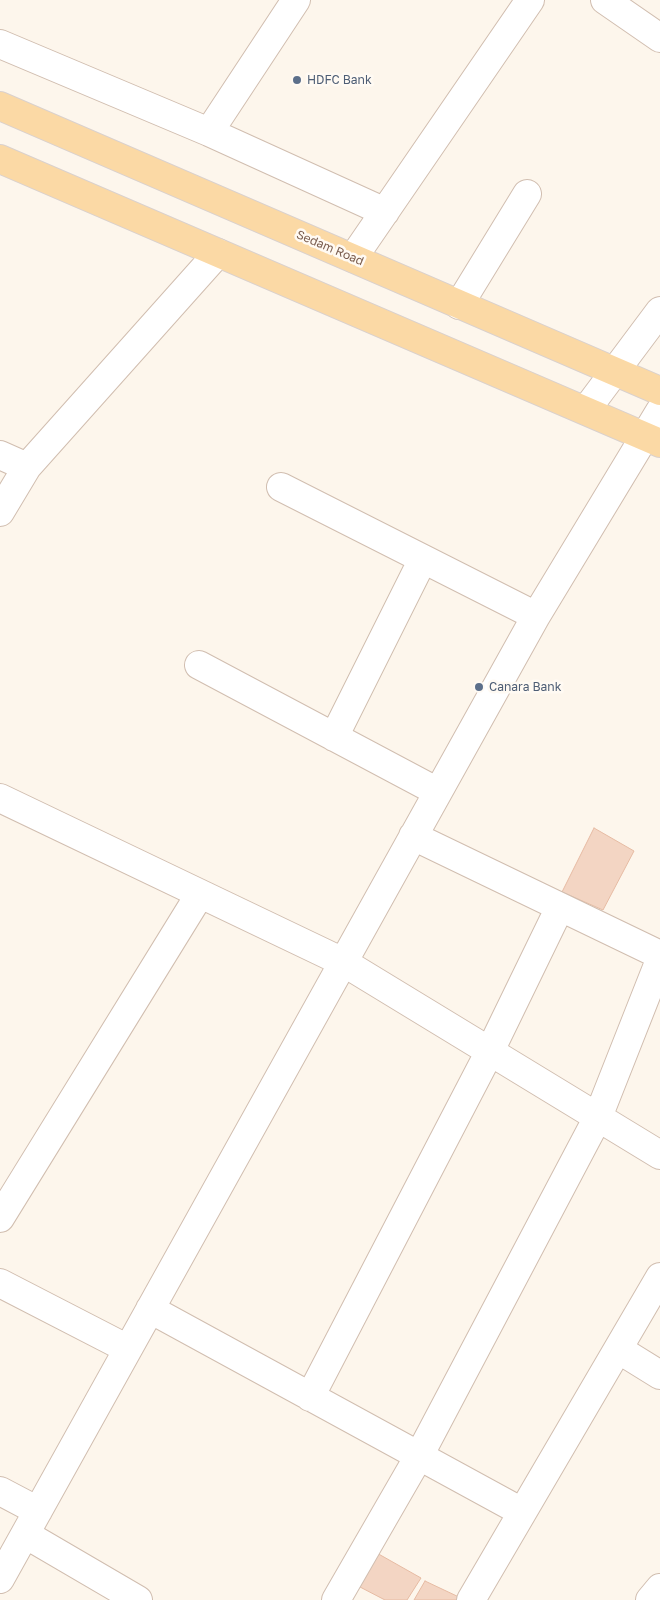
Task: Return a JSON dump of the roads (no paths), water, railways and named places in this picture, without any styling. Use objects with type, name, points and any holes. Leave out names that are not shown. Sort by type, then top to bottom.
[{"type":"main road","name":"Sedam Road","points":[[0,106],[660,391]]},
{"type":"main road","points":[[0,159],[652,439]]},
{"type":"street","points":[[209,132],[296,0]]},
{"type":"street","points":[[353,258],[530,0]]},
{"type":"street","points":[[605,0],[660,38]]},
{"type":"street","points":[[0,44],[209,132],[385,212]]},
{"type":"street","points":[[459,305],[528,194]]},
{"type":"street","points":[[0,512],[27,467],[218,253]]},
{"type":"street","points":[[586,410],[660,311]]},
{"type":"street","points":[[0,1579],[536,616],[652,439],[660,411]]},
{"type":"street","points":[[0,455],[27,467]]},
{"type":"street","points":[[281,487],[536,616]]},
{"type":"street","points":[[334,737],[423,559]]},
{"type":"street","points":[[199,666],[438,792]]},
{"type":"street","points":[[0,798],[343,962],[660,1155]]},
{"type":"street","points":[[413,836],[660,955]]},
{"type":"street","points":[[0,1218],[200,894]]},
{"type":"street","points":[[310,1396],[490,1051],[560,907]]},
{"type":"street","points":[[336,1600],[419,1456],[598,1117],[660,960]]},
{"type":"street","points":[[470,1600],[660,1277]]},
{"type":"street","points":[[0,1284],[128,1349]]},
{"type":"street","points":[[150,1309],[522,1512]]},
{"type":"street","points":[[618,1349],[660,1375]]},
{"type":"street","points":[[0,1491],[38,1511]]},
{"type":"street","points":[[25,1534],[138,1600]]},
{"type":"street","points":[[650,1600],[660,1588]]},
{"type":"place","name":"HDFC Bank","points":[[297,80]]},
{"type":"place","name":"Canara Bank","points":[[479,687]]}]
